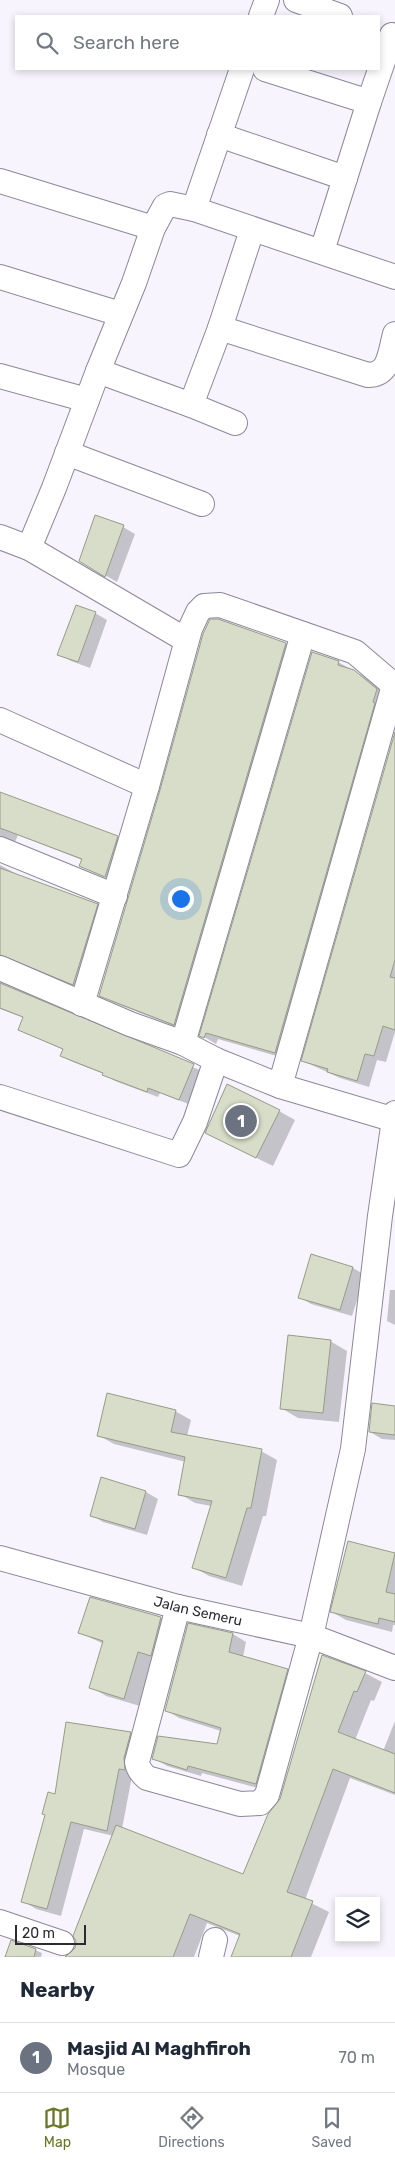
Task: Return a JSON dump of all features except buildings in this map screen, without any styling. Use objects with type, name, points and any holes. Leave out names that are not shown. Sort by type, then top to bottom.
[{"type":"street","points":[[261,15],[267,0]]},
{"type":"street","points":[[296,0],[337,15]]},
{"type":"street","points":[[380,63],[389,31]]},
{"type":"street","points":[[194,209],[242,70]]},
{"type":"street","points":[[268,70],[369,102]]},
{"type":"street","points":[[322,251],[378,70]]},
{"type":"street","points":[[219,135],[345,178]]},
{"type":"street","points":[[0,180],[153,228]]},
{"type":"street","points":[[29,548],[61,471],[153,228],[167,204],[194,209],[252,230],[395,276]]},
{"type":"street","points":[[191,405],[220,328],[252,230]]},
{"type":"street","points":[[0,277],[120,314]]},
{"type":"street","points":[[220,328],[368,375],[378,375],[384,370],[395,334]]},
{"type":"street","points":[[98,371],[235,423]]},
{"type":"street","points":[[0,376],[87,400]]},
{"type":"street","points":[[61,471],[202,504]]},
{"type":"street","points":[[0,537],[29,548],[186,640]]},
{"type":"street","points":[[82,1004],[147,786],[186,640],[198,612],[204,606],[214,605],[355,652],[395,686],[280,1086]]},
{"type":"street","points":[[183,1043],[303,634]]},
{"type":"street","points":[[0,720],[147,786]]},
{"type":"street","points":[[0,849],[115,896]]},
{"type":"street","points":[[0,968],[82,1004],[183,1043],[216,1060],[280,1086],[394,1118],[353,1449],[311,1636],[267,1795],[260,1803],[240,1804],[147,1778],[141,1774],[138,1767],[137,1762],[178,1607]]},
{"type":"street","points":[[0,1097],[179,1155],[195,1122],[216,1060]]},
{"type":"street","name":"Jalan Semeru","points":[[0,1558],[178,1607],[311,1636],[395,1668]]},
{"type":"street","points":[[0,1922],[62,1943]]},
{"type":"place","name":"Masjid Al Maghfiroh","points":[[241,1121]]}]
